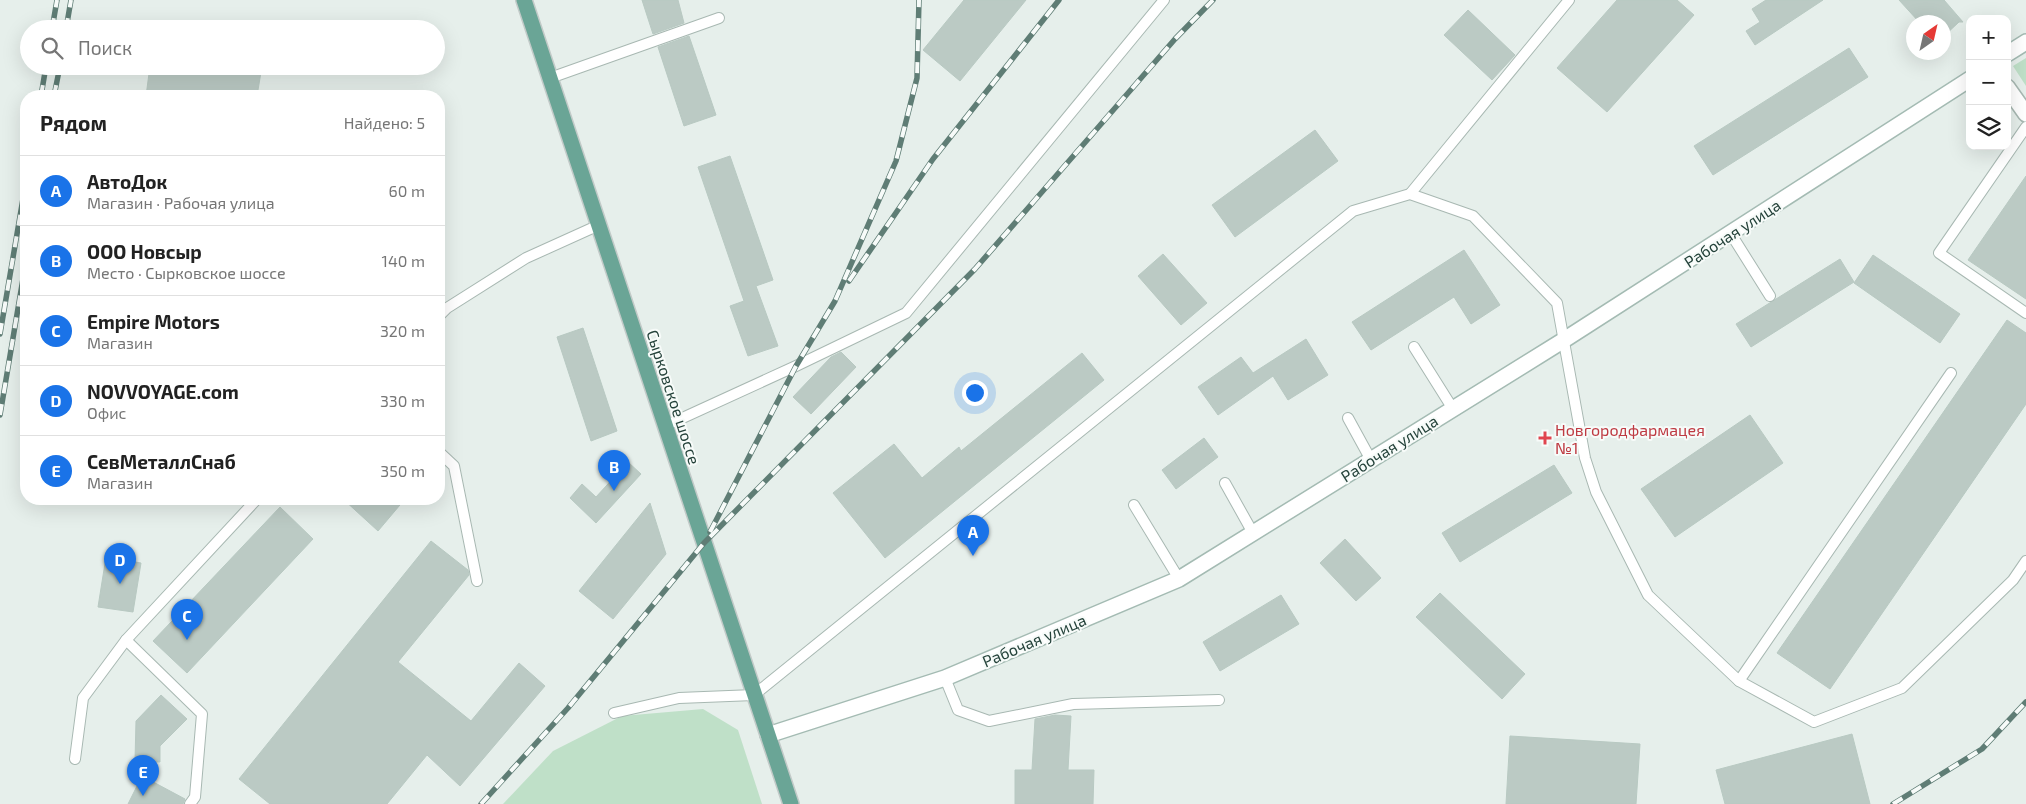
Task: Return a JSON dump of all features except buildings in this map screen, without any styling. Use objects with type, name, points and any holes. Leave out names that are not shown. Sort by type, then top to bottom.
[{"type":"main road","name":"Сырковское шоссе","points":[[524,0],[791,804]]},
{"type":"main road","points":[[2011,51],[2026,42]]},
{"type":"main road","name":"Рабочая улица","points":[[768,735],[946,678],[1179,579],[1564,340],[1966,82]]},
{"type":"main road","points":[[2011,93],[2026,114]]},
{"type":"lane","points":[[665,426],[906,313],[1164,0]]},
{"type":"lane","points":[[614,713],[679,698],[754,695],[1353,211],[1410,194],[1569,0]]},
{"type":"lane","points":[[550,78],[718,18]]},
{"type":"lane","points":[[2026,127],[1939,253],[2026,313]]},
{"type":"lane","points":[[1410,194],[1473,216],[1557,303],[1585,458],[1596,492],[1648,595],[1739,681],[1814,722],[1902,688],[2013,580],[2026,561]]},
{"type":"lane","points":[[445,310],[526,258],[599,225]]},
{"type":"lane","points":[[1731,234],[1770,296]]},
{"type":"lane","points":[[1414,347],[1453,409]]},
{"type":"lane","points":[[1739,681],[1951,373]]},
{"type":"lane","points":[[1348,418],[1371,460]]},
{"type":"lane","points":[[445,458],[454,466],[477,581]]},
{"type":"lane","points":[[1225,483],[1253,533]]},
{"type":"lane","points":[[75,759],[83,698],[126,640],[251,505]]},
{"type":"lane","points":[[1134,505],[1179,579]]},
{"type":"lane","points":[[126,640],[202,714],[195,797],[190,804]]},
{"type":"lane","points":[[946,678],[958,710],[989,721],[1073,704],[1219,700]]},
{"type":"green space","points":[[2026,58],[2026,86],[2013,66]]},
{"type":"green space","points":[[703,709],[738,730],[762,804],[503,804],[553,751],[622,716]]},
{"type":"railway","points":[[54,20],[57,0]]},
{"type":"railway","points":[[68,20],[71,0]]},
{"type":"railway","points":[[710,532],[796,366],[835,301],[896,161],[917,78],[919,0]]},
{"type":"railway","points":[[849,281],[933,159],[1059,0]]},
{"type":"railway","points":[[481,804],[568,708],[704,543],[975,269],[1175,39],[1213,0]]},
{"type":"railway","points":[[42,90],[44,75]]},
{"type":"railway","points":[[55,90],[58,75]]},
{"type":"railway","points":[[0,334],[20,216]]},
{"type":"railway","points":[[0,415],[20,297]]},
{"type":"railway","points":[[1893,804],[1982,749],[2026,702]]},
{"type":"place","name":"Новгородфармацея №1","points":[[1545,438]]},
{"type":"place","name":"ООО Новсыр","points":[[614,491]]},
{"type":"place","name":"АвтоДок","points":[[973,556]]},
{"type":"place","name":"NOVVOYAGE.com","points":[[120,584]]},
{"type":"place","name":"Empire Motors","points":[[187,640]]},
{"type":"place","name":"СевМеталлСнаб","points":[[143,796]]}]
